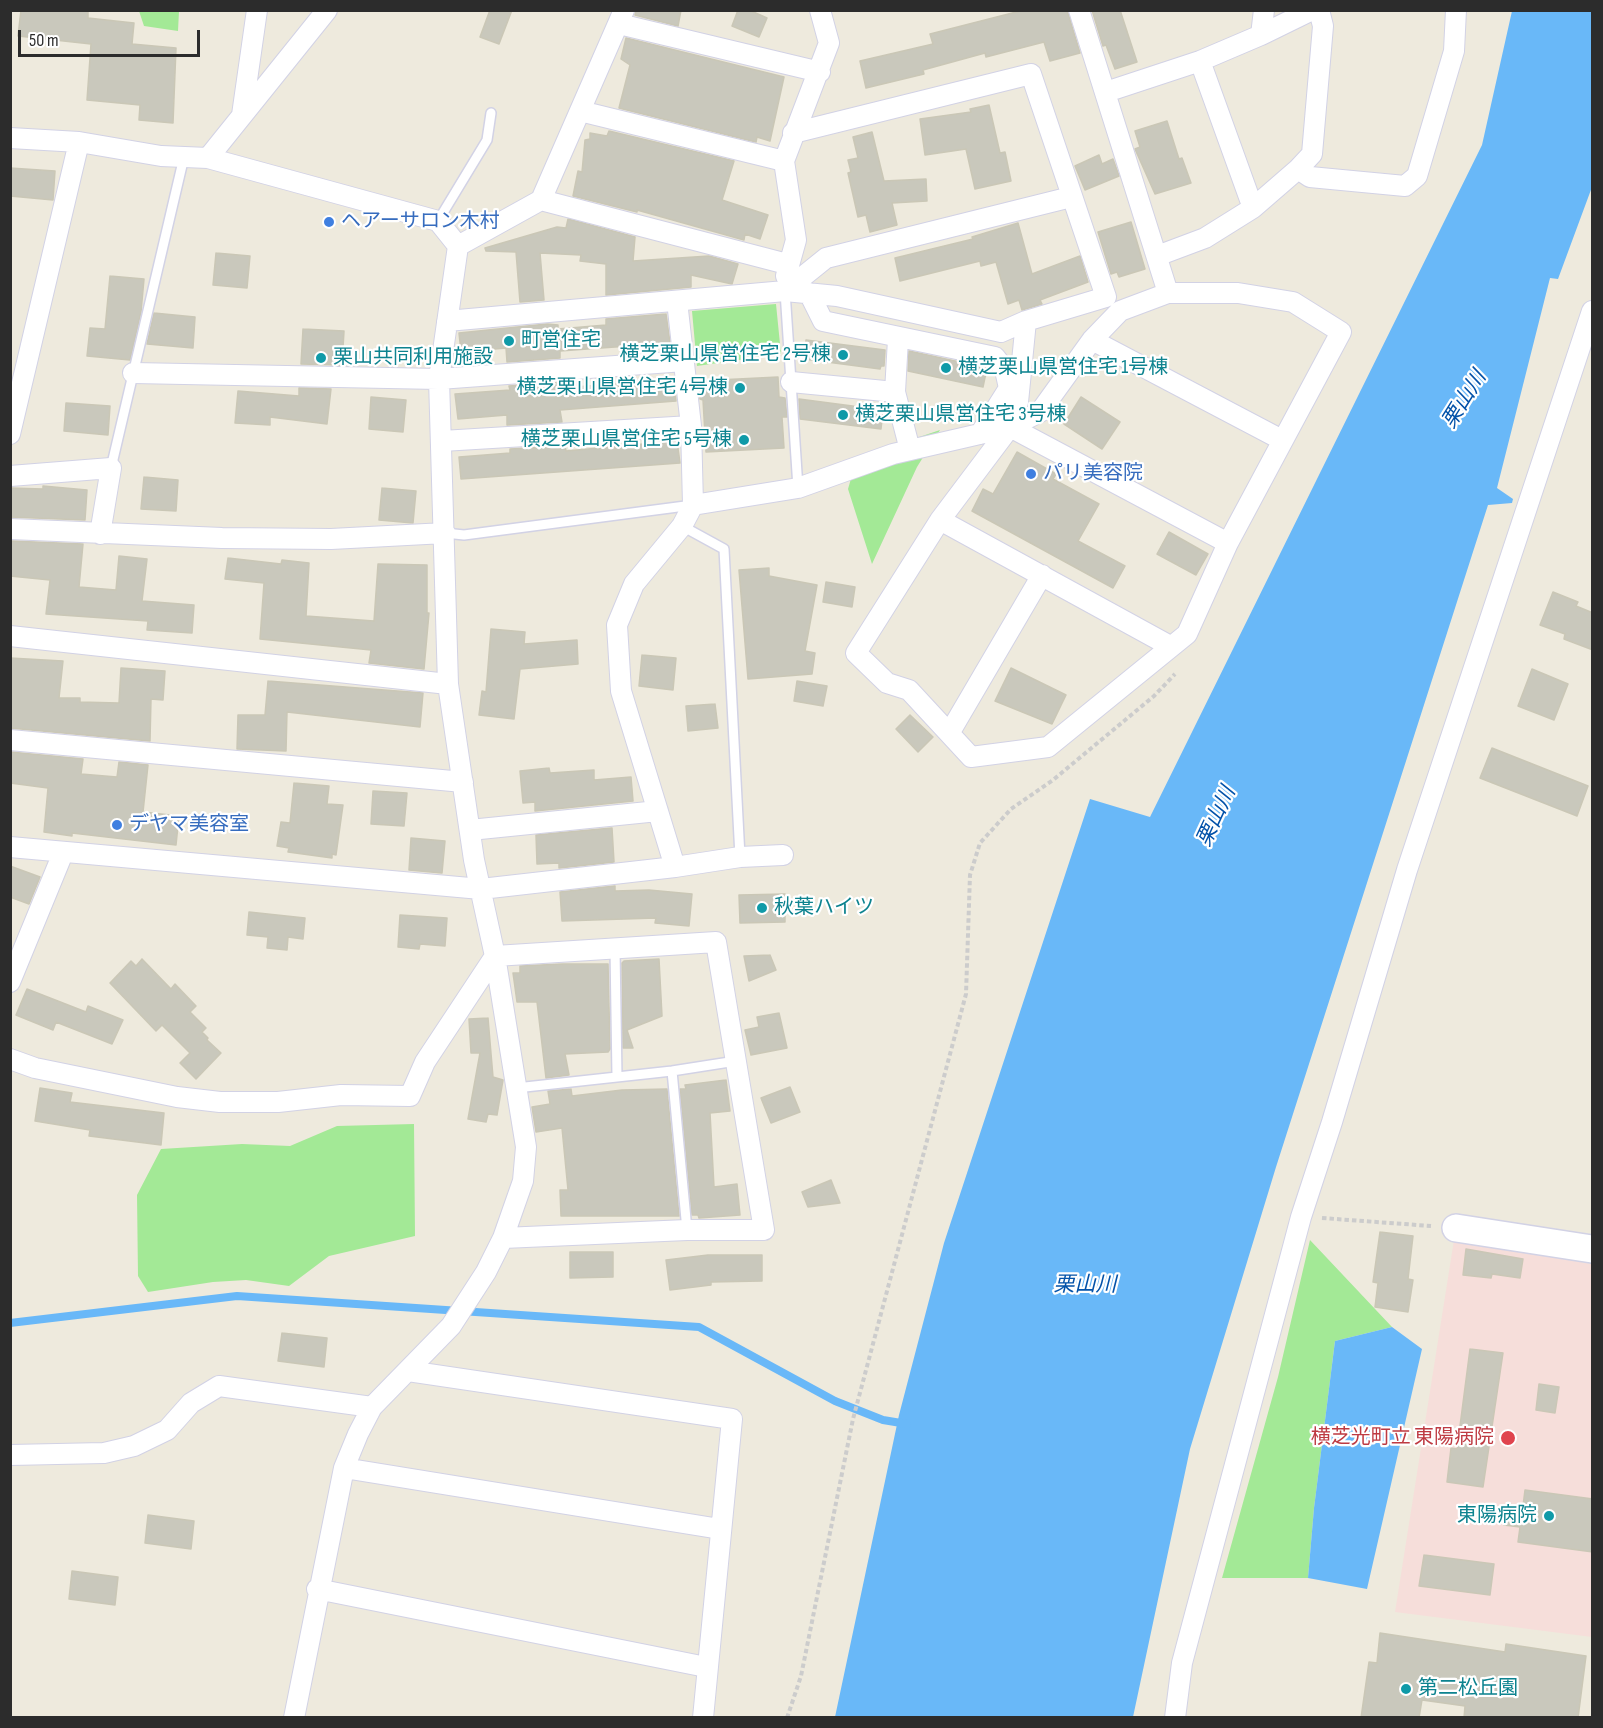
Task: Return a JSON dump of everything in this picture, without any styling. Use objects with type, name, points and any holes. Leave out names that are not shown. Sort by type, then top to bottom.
[{"type":"street","points":[[241,118],[257,10]]},
{"type":"street","points":[[208,158],[327,10]]},
{"type":"street","points":[[784,291],[787,264],[796,240],[784,161],[793,133],[820,72],[829,43],[820,10]]},
{"type":"street","points":[[1079,10],[1168,293]]},
{"type":"street","points":[[1262,35],[1264,10]]},
{"type":"street","points":[[1106,92],[1200,61],[1262,35],[1312,10]]},
{"type":"street","points":[[1157,256],[1205,238],[1253,208],[1312,154],[1323,26],[1319,10]]},
{"type":"street","points":[[1298,169],[1310,177],[1405,186],[1418,176],[1454,51],[1456,10]]},
{"type":"street","points":[[458,246],[541,200],[622,17],[820,72]]},
{"type":"street","points":[[1200,61],[1253,208]]},
{"type":"street","points":[[447,321],[784,291],[837,296],[1001,332],[1026,321],[1106,297],[1031,74],[793,133]]},
{"type":"street","points":[[580,111],[784,161]]},
{"type":"street","points":[[10,138],[79,142],[160,156],[208,158],[438,221],[458,246],[439,379],[448,684],[470,830],[495,956],[526,1147],[523,1181],[503,1238],[486,1272],[451,1326],[372,1407],[344,1468],[317,1589],[294,1718]]},
{"type":"street","points":[[10,434],[79,142]]},
{"type":"street","points":[[784,291],[826,258],[1071,197]]},
{"type":"street","points":[[541,200],[787,264]]},
{"type":"street","points":[[809,293],[823,321],[898,339],[995,357],[1005,370],[1009,388],[980,434]]},
{"type":"street","points":[[693,505],[798,488],[910,450],[1010,427],[1040,412],[1092,340],[1120,310],[1168,293],[1238,293],[1293,302],[1341,332],[1228,543],[1187,634],[1048,747],[971,757],[909,690],[887,682],[856,653],[940,520],[1010,427],[1018,402],[1026,321]]},
{"type":"street","points":[[675,867],[621,691],[617,625],[634,584],[682,526],[693,505],[691,426],[677,301]]},
{"type":"street","points":[[1175,1718],[1182,1663],[1301,1216],[1332,1122],[1411,859],[1593,311]]},
{"type":"street","points":[[898,339],[894,392],[910,450]]},
{"type":"street","points":[[1092,340],[1282,440]]},
{"type":"street","points":[[133,373],[439,379],[684,361]]},
{"type":"street","points":[[791,382],[894,392]]},
{"type":"street","points":[[442,441],[691,426]]},
{"type":"street","points":[[1010,427],[1228,543]]},
{"type":"street","points":[[10,476],[111,468],[100,534]]},
{"type":"street","points":[[940,520],[1170,646]]},
{"type":"street","points":[[10,529],[100,534],[331,539],[445,533]]},
{"type":"street","points":[[950,732],[1042,575]]},
{"type":"street","points":[[10,636],[448,684]]},
{"type":"street","points":[[10,740],[463,783]]},
{"type":"street","points":[[470,830],[658,811]]},
{"type":"street","points":[[10,847],[481,889],[675,867],[740,857],[783,855]]},
{"type":"street","points":[[10,982],[63,853]]},
{"type":"street","points":[[495,956],[716,942],[764,1230],[687,1230],[503,1238]]},
{"type":"street","points":[[10,1059],[35,1068],[177,1096],[220,1102],[278,1102],[341,1095],[410,1096],[425,1062],[495,956]]},
{"type":"street","points":[[1456,1228],[1593,1249]]},
{"type":"street","points":[[408,1371],[732,1419],[706,1668],[703,1718]]},
{"type":"street","points":[[10,1455],[104,1453],[134,1446],[167,1430],[191,1403],[219,1386],[372,1407]]},
{"type":"street","points":[[344,1468],[720,1529]]},
{"type":"street","points":[[317,1589],[706,1668]]},
{"type":"lane","points":[[438,221],[487,140],[491,113]]},
{"type":"lane","points":[[111,468],[184,157]]},
{"type":"lane","points":[[784,291],[798,488]]},
{"type":"lane","points":[[445,533],[464,535],[693,505]]},
{"type":"lane","points":[[682,526],[724,549],[740,857]]},
{"type":"lane","points":[[615,949],[617,1077]]},
{"type":"lane","points":[[516,1088],[672,1071],[736,1061]]},
{"type":"lane","points":[[672,1071],[687,1230]]},
{"type":"path","points":[[787,1718],[801,1676],[853,1419],[966,993],[969,875],[980,843],[1011,809],[1053,780],[1154,696],[1188,661],[1187,634]]},
{"type":"path","points":[[1301,1216],[1456,1228]]},
{"type":"shaded area","name":"横芝光町立 東陽病院","points":[[1454,1240],[1592,1264],[1592,1637],[1395,1612]]},
{"type":"green space","points":[[139,11],[179,11],[178,31],[144,26]]},
{"type":"green space","points":[[776,304],[781,354],[697,366],[692,311]]},
{"type":"green space","points":[[940,430],[917,467],[872,564],[848,489],[857,458]]},
{"type":"green space","points":[[414,1124],[415,1236],[329,1256],[289,1286],[246,1280],[213,1282],[148,1292],[138,1276],[137,1195],[161,1149],[242,1144],[290,1146],[337,1126]]},
{"type":"green space","points":[[1310,1240],[1392,1327],[1335,1341],[1314,1508],[1308,1578],[1222,1578],[1278,1377]]},
{"type":"water","name":"栗山川","points":[[1512,11],[1592,11],[1592,187],[1558,279],[1550,278],[1497,488],[1513,499],[1512,503],[1488,505],[1276,1167],[1190,1449],[1133,1717],[835,1717],[899,1415],[944,1243],[1090,799],[1150,817],[1482,145]]},
{"type":"water","points":[[1392,1327],[1422,1349],[1367,1589],[1308,1578],[1314,1508],[1335,1341]]},
{"type":"building","points":[[21,10],[88,10],[88,18],[134,23],[132,44],[176,48],[173,123],[139,120],[140,105],[87,100],[91,44],[18,36]]},
{"type":"building","points":[[490,10],[512,10],[499,44],[480,37]]},
{"type":"building","points":[[636,10],[681,10],[678,26],[635,15]]},
{"type":"building","points":[[738,10],[749,10],[767,18],[759,37],[732,26]]},
{"type":"building","points":[[1024,10],[1067,10],[1080,53],[1050,61],[1044,42],[986,57],[985,53],[923,70],[924,74],[866,88],[860,61],[933,44],[930,34]]},
{"type":"building","points":[[1092,10],[1120,10],[1137,62],[1115,69],[1106,45],[1103,46]]},
{"type":"building","points":[[626,38],[784,77],[770,141],[757,137],[756,142],[619,108],[630,65],[621,59]]},
{"type":"building","points":[[989,105],[1000,153],[1005,152],[1011,181],[975,189],[966,149],[925,155],[920,119],[971,112],[970,109]]},
{"type":"building","points":[[1167,121],[1179,159],[1182,158],[1191,183],[1155,194],[1135,149],[1140,147],[1135,131]]},
{"type":"building","points":[[609,131],[734,161],[722,200],[768,215],[760,239],[745,234],[744,240],[637,210],[637,212],[573,196],[578,171],[582,172],[585,140],[590,139],[590,133],[607,136]]},
{"type":"building","points":[[872,132],[884,181],[926,179],[927,201],[892,203],[897,225],[870,232],[866,215],[858,217],[848,173],[851,172],[848,160],[858,158],[853,137]]},
{"type":"building","points":[[1099,155],[1102,164],[1113,159],[1119,176],[1085,190],[1075,166]]},
{"type":"building","points":[[10,168],[55,171],[53,200],[10,196]]},
{"type":"building","points":[[568,219],[635,237],[633,261],[709,256],[738,264],[732,284],[691,275],[691,287],[606,295],[606,264],[580,261],[581,255],[540,253],[544,300],[520,302],[516,252],[486,251],[485,248],[557,227],[566,228]]},
{"type":"building","points":[[1131,222],[1145,269],[1119,277],[1117,272],[1111,274],[1098,232]]},
{"type":"building","points":[[1018,223],[1032,274],[1080,256],[1088,282],[1040,300],[1042,304],[1022,310],[1019,300],[1008,304],[996,262],[981,266],[980,261],[900,281],[895,258],[973,239],[972,237]]},
{"type":"building","points":[[216,253],[250,256],[247,288],[213,285]]},
{"type":"building","points":[[110,276],[144,279],[141,312],[130,360],[87,356],[90,328],[105,329]]},
{"type":"building","points":[[154,313],[195,317],[193,348],[147,344]]},
{"type":"building","points":[[666,314],[670,343],[560,351],[560,358],[507,362],[506,348],[461,352],[459,333],[547,324],[558,325],[558,329],[606,325],[606,319]]},
{"type":"building","name":"栗山共同利用施設","points":[[303,329],[344,331],[342,365],[301,364]]},
{"type":"building","name":"横芝栗山県営住宅 2号棟","points":[[806,340],[885,350],[884,366],[880,369],[804,359]]},
{"type":"building","name":"横芝栗山県営住宅 1号棟","points":[[909,351],[987,368],[983,387],[908,371]]},
{"type":"building","points":[[778,377],[779,397],[785,398],[787,417],[782,417],[784,448],[706,452],[703,400],[700,399],[698,381]]},
{"type":"building","points":[[674,379],[676,401],[560,410],[562,422],[507,425],[507,415],[458,419],[455,394],[510,390],[509,386],[562,382],[563,388]]},
{"type":"building","points":[[299,388],[331,389],[327,424],[270,417],[270,425],[235,423],[238,391],[299,396]]},
{"type":"building","points":[[371,397],[406,400],[403,432],[369,429]]},
{"type":"building","points":[[1081,397],[1120,422],[1102,449],[1064,424]]},
{"type":"building","name":"横芝栗山県営住宅 3号棟","points":[[799,399],[883,410],[881,429],[800,419]]},
{"type":"building","points":[[66,403],[110,406],[108,435],[64,431]]},
{"type":"building","points":[[677,441],[680,463],[461,479],[459,457],[510,453],[510,449],[565,446],[566,451]]},
{"type":"building","points":[[1017,452],[1056,474],[1053,479],[1099,504],[1078,541],[1125,566],[1113,588],[972,511],[983,489],[993,494]]},
{"type":"building","points":[[144,477],[178,480],[176,511],[141,509]]},
{"type":"building","points":[[43,486],[87,490],[85,520],[10,517],[10,488],[43,489]]},
{"type":"building","points":[[382,488],[416,491],[413,523],[379,520]]},
{"type":"building","points":[[1169,532],[1208,554],[1196,575],[1157,554]]},
{"type":"building","points":[[10,541],[83,544],[79,587],[116,590],[119,556],[147,559],[142,601],[194,605],[192,633],[147,630],[148,621],[46,614],[50,580],[10,576]]},
{"type":"building","points":[[228,558],[281,564],[282,560],[309,563],[306,616],[374,621],[378,564],[427,565],[427,613],[429,613],[424,669],[369,663],[371,650],[260,639],[264,583],[225,579]]},
{"type":"building","points":[[769,568],[769,576],[817,585],[805,651],[815,653],[812,674],[748,679],[739,570]]},
{"type":"building","points":[[826,582],[855,587],[852,607],[823,602]]},
{"type":"building","points":[[1553,592],[1578,602],[1576,606],[1593,613],[1593,650],[1564,639],[1565,634],[1540,625]]},
{"type":"building","points":[[491,629],[525,632],[524,644],[577,640],[578,664],[520,669],[514,719],[479,715],[482,691],[486,692]]},
{"type":"building","points":[[642,655],[676,658],[673,690],[639,686]]},
{"type":"building","points":[[10,658],[63,661],[59,698],[80,698],[80,702],[119,703],[121,668],[165,671],[163,700],[151,699],[150,741],[10,728]]},
{"type":"building","points":[[1011,668],[1066,695],[1052,724],[995,701]]},
{"type":"building","points":[[1532,669],[1568,684],[1554,720],[1518,706]]},
{"type":"building","points":[[268,681],[423,693],[420,727],[287,712],[286,751],[237,749],[238,715],[265,715]]},
{"type":"building","points":[[797,681],[827,686],[823,706],[794,701]]},
{"type":"building","points":[[715,704],[718,728],[688,731],[686,706]]},
{"type":"building","points":[[910,715],[933,737],[918,752],[896,729]]},
{"type":"building","points":[[1492,748],[1588,786],[1577,816],[1480,778]]},
{"type":"building","points":[[10,752],[83,759],[81,774],[117,777],[119,762],[148,765],[143,812],[179,816],[176,845],[44,832],[48,788],[10,783]]},
{"type":"building","points":[[549,768],[550,773],[594,770],[594,780],[631,777],[633,801],[535,811],[535,802],[523,803],[520,771]]},
{"type":"building","points":[[294,783],[329,786],[327,804],[343,805],[336,855],[332,854],[332,858],[288,852],[289,848],[277,846],[281,822],[290,823]]},
{"type":"building","points":[[373,791],[407,793],[404,826],[371,824]]},
{"type":"building","points":[[612,828],[614,862],[559,868],[559,863],[537,864],[536,835]]},
{"type":"building","points":[[411,838],[445,841],[442,873],[409,870]]},
{"type":"building","points":[[10,866],[40,877],[29,904],[10,897]]},
{"type":"building","points":[[615,886],[615,891],[649,890],[692,894],[689,926],[655,923],[656,918],[562,921],[560,892]]},
{"type":"building","name":"秋葉ハイツ","points":[[785,894],[785,922],[740,923],[739,895]]},
{"type":"building","points":[[249,912],[305,918],[303,939],[288,937],[287,950],[267,948],[268,937],[247,935]]},
{"type":"building","points":[[400,915],[447,918],[445,946],[420,944],[419,949],[398,947]]},
{"type":"building","points":[[770,955],[776,970],[749,981],[744,956]]},
{"type":"building","points":[[142,959],[171,989],[175,984],[196,1006],[190,1012],[206,1028],[202,1032],[208,1038],[207,1040],[221,1053],[196,1079],[180,1063],[190,1053],[162,1025],[156,1031],[110,983],[131,961],[136,966]]},
{"type":"building","points":[[659,959],[662,1016],[627,1030],[633,1048],[623,1048],[622,963]]},
{"type":"building","points":[[608,964],[610,1049],[608,1052],[565,1054],[569,1075],[546,1078],[537,1002],[517,1002],[513,973],[520,973],[520,966]]},
{"type":"building","points":[[27,989],[86,1012],[88,1006],[123,1020],[112,1044],[56,1022],[53,1030],[16,1015]]},
{"type":"building","points":[[779,1013],[787,1048],[751,1055],[745,1030],[759,1027],[757,1017]]},
{"type":"building","points":[[488,1018],[493,1077],[503,1080],[497,1115],[488,1114],[486,1122],[468,1119],[480,1053],[471,1053],[469,1019]]},
{"type":"building","points":[[726,1080],[730,1111],[710,1113],[714,1187],[737,1184],[740,1215],[699,1218],[698,1215],[692,1215],[680,1089],[686,1089],[685,1085]]},
{"type":"building","points":[[790,1087],[800,1112],[771,1123],[761,1098]]},
{"type":"building","points":[[40,1088],[72,1093],[70,1102],[164,1113],[161,1145],[89,1136],[90,1130],[35,1121]]},
{"type":"building","points":[[571,1089],[572,1096],[622,1090],[667,1089],[679,1216],[561,1216],[560,1190],[568,1190],[562,1128],[536,1132],[532,1107],[550,1104],[548,1091]]},
{"type":"building","points":[[831,1180],[840,1203],[808,1207],[802,1192]]},
{"type":"building","points":[[1380,1232],[1413,1236],[1408,1279],[1413,1280],[1408,1312],[1375,1307],[1378,1283],[1373,1282]]},
{"type":"building","points":[[1466,1249],[1523,1259],[1520,1278],[1492,1274],[1491,1278],[1463,1275]]},
{"type":"building","points":[[570,1252],[613,1252],[613,1277],[570,1278]]},
{"type":"building","points":[[708,1255],[762,1255],[762,1281],[711,1282],[711,1285],[670,1290],[666,1260]]},
{"type":"building","points":[[282,1333],[327,1338],[324,1367],[278,1361]]},
{"type":"building","points":[[1470,1349],[1503,1353],[1483,1487],[1447,1482],[1451,1448],[1457,1449]]},
{"type":"building","points":[[1539,1384],[1559,1387],[1555,1413],[1536,1410]]},
{"type":"building","name":"東陽病院","points":[[1525,1490],[1593,1499],[1593,1552],[1518,1542],[1520,1527],[1504,1525],[1506,1504],[1523,1506]]},
{"type":"building","points":[[148,1515],[194,1521],[191,1549],[145,1543]]},
{"type":"building","points":[[1424,1555],[1494,1564],[1490,1595],[1419,1586]]},
{"type":"building","points":[[72,1571],[118,1577],[115,1605],[69,1599]]},
{"type":"building","points":[[1380,1633],[1505,1652],[1506,1644],[1586,1656],[1578,1718],[1464,1718],[1465,1706],[1422,1700],[1419,1718],[1361,1718],[1369,1662],[1377,1663]]},
{"type":"waterway","points":[[10,1323],[237,1296],[699,1327],[835,1401],[883,1420],[907,1424]]},
{"type":"place","name":"ヘアーサロン木村","points":[[329,222]]},
{"type":"place","name":"町営住宅","points":[[509,341]]},
{"type":"place","name":"横芝栗山県営住宅 2号棟","points":[[843,355]]},
{"type":"place","name":"栗山共同利用施設","points":[[321,358]]},
{"type":"place","name":"横芝栗山県営住宅 1号棟","points":[[946,368]]},
{"type":"place","name":"横芝栗山県営住宅 4号棟","points":[[740,388]]},
{"type":"place","name":"横芝栗山県営住宅 3号棟","points":[[843,415]]},
{"type":"place","name":"横芝栗山県営住宅 5号棟","points":[[744,440]]},
{"type":"place","name":"パリ美容院","points":[[1031,474]]},
{"type":"place","name":"デヤマ美容室","points":[[117,825]]},
{"type":"place","name":"秋葉ハイツ","points":[[762,908]]},
{"type":"place","name":"横芝光町立 東陽病院","points":[[1508,1438]]},
{"type":"place","name":"東陽病院","points":[[1549,1516]]},
{"type":"place","name":"第二松丘園","points":[[1406,1689]]}]
